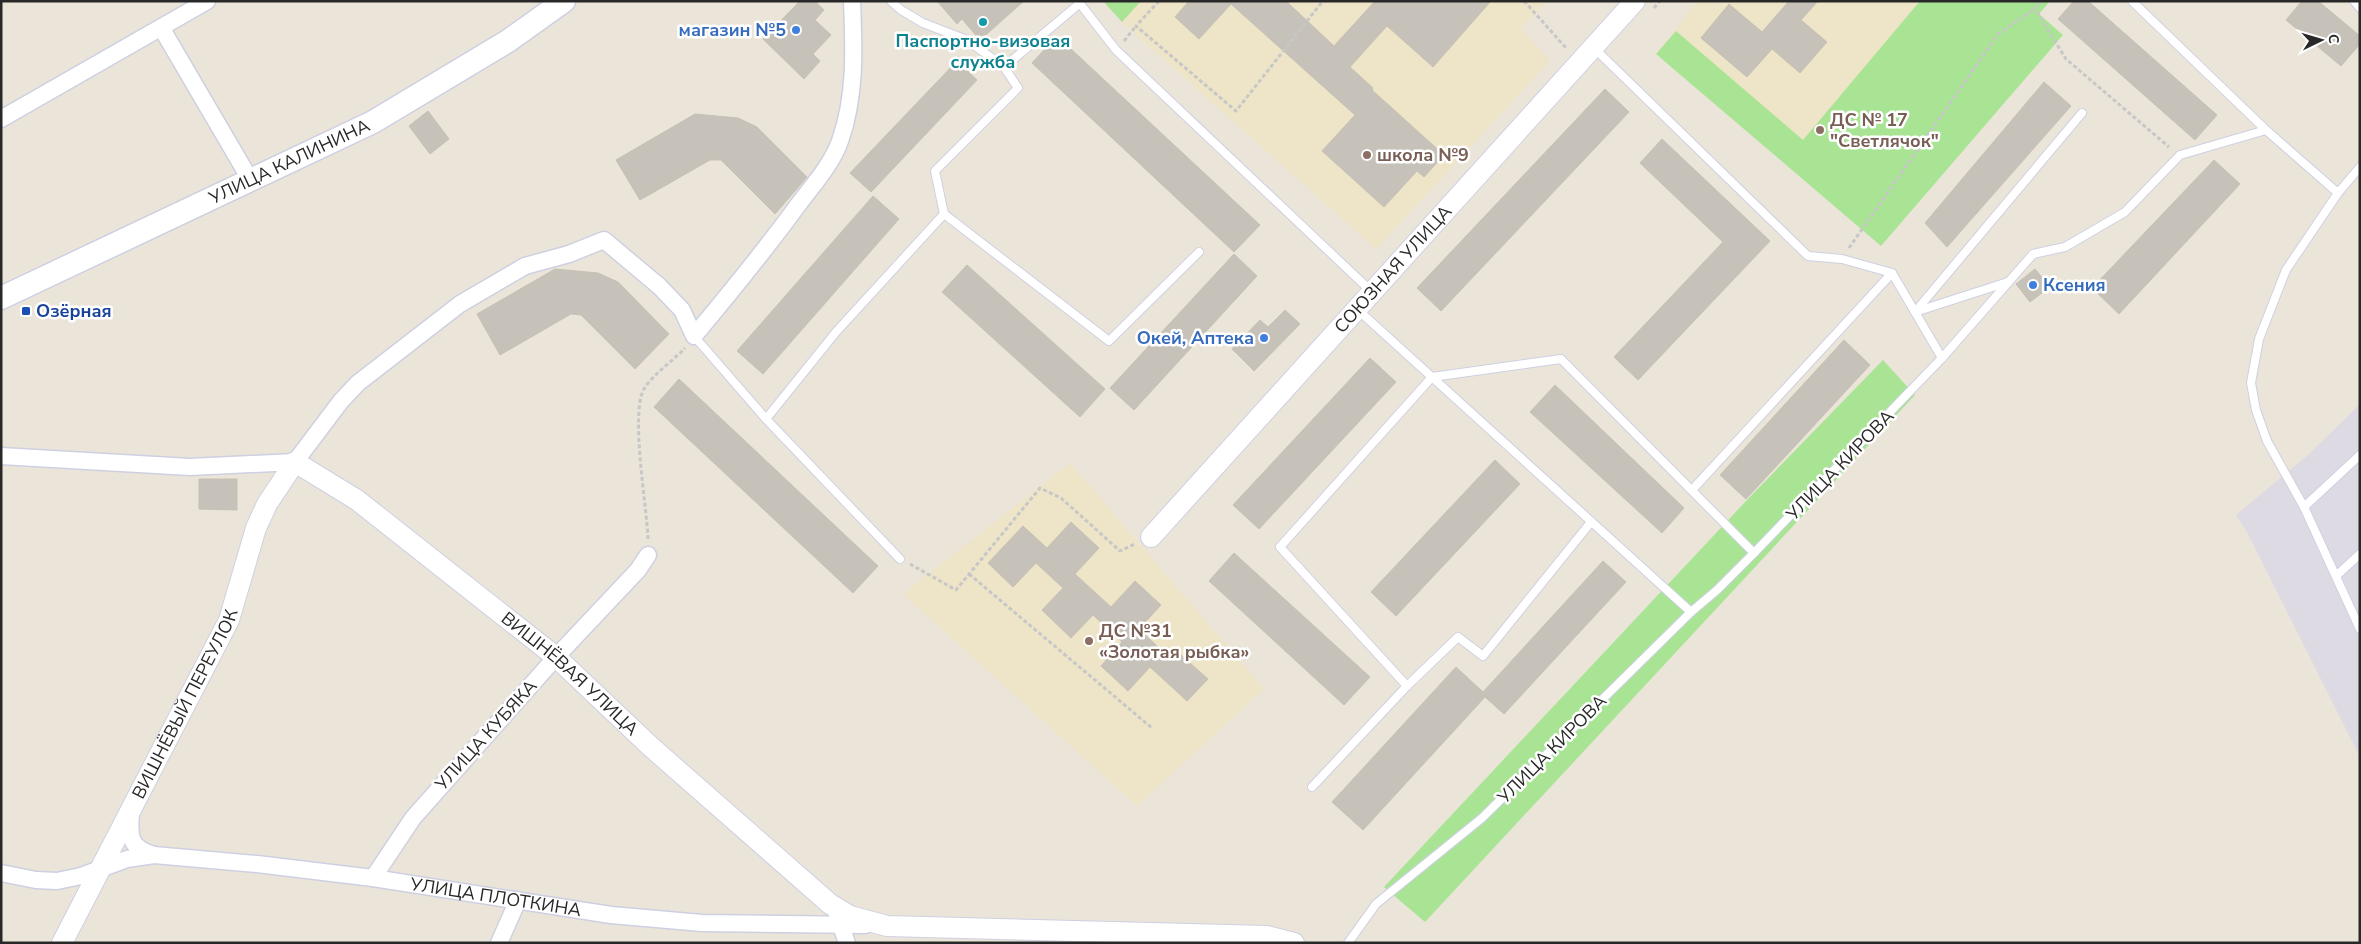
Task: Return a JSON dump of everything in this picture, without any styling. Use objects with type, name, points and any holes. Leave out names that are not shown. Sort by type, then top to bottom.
[{"type":"main road","name":"УЛИЦА КАЛИНИНА","points":[[1,298],[372,122],[508,41],[564,1]]},
{"type":"street","points":[[1,119],[162,29],[207,1]]},
{"type":"street","points":[[1,456],[190,467],[295,462],[341,401],[358,383],[460,304],[525,266],[569,254],[604,240],[659,286],[682,310],[694,336],[769,244],[828,163],[840,142],[852,98],[854,44],[852,1]]},
{"type":"street","name":"СОЮЗНАЯ УЛИЦА","points":[[1151,537],[1635,1]]},
{"type":"street","points":[[162,29],[251,181]]},
{"type":"street","name":"ВИШНЁВАЯ УЛИЦА","points":[[295,462],[357,500],[556,657],[650,746],[830,904],[850,916],[888,926]]},
{"type":"street","name":"ВИШНЁВЫЙ ПЕРЕУЛОК","points":[[62,943],[229,620],[237,597],[252,537],[262,513],[295,462]]},
{"type":"street","name":"УЛИЦА КУБЯКА","points":[[373,878],[413,818],[556,657],[638,570],[648,554]]},
{"type":"street","name":"УЛИЦА ПЛОТКИНА","points":[[131,810],[129,831],[132,841],[142,852],[154,855],[257,864],[373,878],[611,915],[702,923],[840,924],[1267,936],[1294,943]]},
{"type":"street","name":"УЛИЦА ПЛОТКИНА","points":[[1,872],[36,880],[57,881],[81,876],[127,859],[154,855]]},
{"type":"street","points":[[499,943],[518,900]]},
{"type":"street","name":"ВИШНЁВАЯ УЛИЦА","points":[[830,904],[840,924]]},
{"type":"street","points":[[840,924],[847,943]]},
{"type":"lane","points":[[890,1],[901,10],[924,23],[967,40],[1004,67],[1018,88],[935,170],[944,214],[1109,341],[1198,252]]},
{"type":"lane","points":[[2132,1],[2266,130],[2338,194]]},
{"type":"lane","points":[[2354,1],[2360,8]]},
{"type":"lane","points":[[1004,67],[1078,3],[1116,50],[1372,292]]},
{"type":"lane","points":[[1593,48],[1808,256],[1842,259],[1892,272],[1942,358]]},
{"type":"lane","points":[[1915,312],[2082,113]]},
{"type":"lane","name":"УЛИЦА КИРОВА","points":[[1348,943],[1376,904],[1482,818],[1691,612],[1717,590],[1754,553],[1942,358],[2033,254],[2065,247],[2125,212],[2180,155],[2266,130]]},
{"type":"lane","points":[[2360,167],[2338,194],[2286,270],[2259,339],[2251,384],[2256,410],[2267,440],[2304,507],[2360,629]]},
{"type":"lane","points":[[766,419],[836,332],[944,214]]},
{"type":"lane","points":[[1692,490],[1892,272]]},
{"type":"lane","points":[[1915,312],[2010,282]]},
{"type":"lane","points":[[1357,309],[1691,612]]},
{"type":"lane","points":[[694,336],[766,419],[900,559]]},
{"type":"lane","points":[[1407,686],[1280,548],[1432,377],[1562,359],[1754,553]]},
{"type":"lane","points":[[2304,507],[2360,455]]},
{"type":"lane","points":[[1312,787],[1407,686],[1458,637],[1482,656],[1591,522]]},
{"type":"lane","points":[[2336,576],[2360,554]]},
{"type":"path","points":[[1159,1],[1136,26],[1236,111],[1322,2]]},
{"type":"path","points":[[1524,1],[1580,62]]},
{"type":"path","points":[[1842,259],[1998,34],[2035,9],[2040,1]]},
{"type":"path","points":[[2035,9],[2066,59],[2180,155]]},
{"type":"path","points":[[648,554],[647,516],[638,424],[640,400],[644,390],[694,336]]},
{"type":"path","points":[[900,559],[956,590],[1040,488],[1061,498],[1120,551],[1151,537]]},
{"type":"path","points":[[969,574],[1152,728]]},
{"type":"shaded area","name":"школа №9","points":[[1103,1],[1546,1],[1521,29],[1550,61],[1376,249],[1122,22]]},
{"type":"shaded area","name":"ДС № 17 \"Светлячок\"","points":[[1698,1],[1996,1],[1835,206],[1656,54]]},
{"type":"shaded area","points":[[2360,404],[2360,757],[2248,534],[2236,515],[2309,454]]},
{"type":"shaded area","name":"ДС №31 «Золотая рыбка»","points":[[1070,463],[1264,689],[1137,806],[903,594]]},
{"type":"green space","points":[[1103,1],[1141,1],[1122,22]]},
{"type":"green space","points":[[1920,1],[2050,1],[2039,14],[2063,35],[1881,246],[1656,54],[1676,31],[1803,140]]},
{"type":"green space","points":[[1883,360],[1915,395],[1425,922],[1384,887],[1747,500]]},
{"type":"building","points":[[800,1],[815,1],[824,10],[815,20],[831,35],[813,54],[820,61],[804,79],[763,39]]},
{"type":"building","name":"Паспортно-визовая служба","points":[[937,1],[1024,1],[980,40],[962,19],[957,24]]},
{"type":"building","points":[[1189,1],[1286,1],[1334,46],[1375,1],[1491,1],[1433,67],[1387,26],[1350,67],[1373,88],[1372,90],[1444,155],[1424,177],[1417,171],[1384,207],[1322,151],[1355,115],[1231,4],[1199,39],[1175,17]]},
{"type":"building","points":[[1789,1],[1818,1],[1801,20],[1827,42],[1800,73],[1772,49],[1747,77],[1701,38],[1729,4],[1762,32]]},
{"type":"building","points":[[2074,1],[2088,1],[2217,115],[2195,140],[2058,19]]},
{"type":"building","points":[[2302,1],[2318,1],[2360,36],[2360,44],[2341,66],[2286,20]]},
{"type":"building","points":[[1057,36],[1260,225],[1234,252],[1032,63]]},
{"type":"building","points":[[957,61],[977,80],[871,192],[850,173]]},
{"type":"building","points":[[2044,82],[2071,106],[1947,247],[1925,223]]},
{"type":"building","points":[[1605,89],[1629,112],[1441,311],[1417,288]]},
{"type":"building","points":[[428,111],[449,139],[430,154],[409,126]]},
{"type":"building","points":[[695,114],[738,118],[757,127],[807,177],[775,214],[721,160],[710,160],[640,200],[616,160]]},
{"type":"building","points":[[1662,139],[1770,241],[1638,380],[1614,357],[1723,242],[1640,163]]},
{"type":"building","points":[[2214,160],[2240,184],[2119,314],[2092,288]]},
{"type":"building","points":[[873,196],[899,219],[763,374],[737,351]]},
{"type":"building","points":[[1234,254],[1257,276],[1134,410],[1110,388]]},
{"type":"building","points":[[967,265],[1105,389],[1080,417],[942,292]]},
{"type":"building","points":[[555,269],[598,273],[618,282],[669,334],[635,369],[581,315],[571,314],[500,355],[477,314]]},
{"type":"building","name":"Ксения","points":[[2035,269],[2050,287],[2030,302],[2016,284]]},
{"type":"building","name":"Окей, Аптека","points":[[1285,310],[1300,324],[1254,371],[1232,349],[1260,320],[1268,327]]},
{"type":"building","points":[[1844,340],[1870,365],[1746,499],[1720,475]]},
{"type":"building","points":[[1370,358],[1396,382],[1259,529],[1233,505]]},
{"type":"building","points":[[679,379],[878,566],[853,593],[654,407]]},
{"type":"building","points":[[1555,385],[1684,508],[1662,533],[1530,412]]},
{"type":"building","points":[[1495,460],[1520,484],[1396,616],[1371,592]]},
{"type":"building","points":[[199,479],[237,479],[237,510],[199,509]]},
{"type":"building","points":[[1071,522],[1099,548],[1075,574],[1111,607],[1135,581],[1161,605],[1139,629],[1174,662],[1181,655],[1208,679],[1187,701],[1150,667],[1128,691],[1101,666],[1122,642],[1093,615],[1071,638],[1042,610],[1063,588],[1036,563],[1013,587],[988,563],[1023,526],[1047,548]]},
{"type":"building","points":[[1234,553],[1370,677],[1344,705],[1209,581]]},
{"type":"building","points":[[1603,561],[1626,582],[1504,714],[1485,697],[1363,830],[1332,802],[1456,667],[1483,692]]},
{"type":"place","name":"Паспортно-визовая служба","points":[[983,22]]},
{"type":"place","name":"магазин №5","points":[[796,30]]},
{"type":"place","name":"ДС № 17 \"Светлячок\"","points":[[1820,130]]},
{"type":"place","name":"школа №9","points":[[1367,155]]},
{"type":"place","name":"Ксения","points":[[2033,285]]},
{"type":"place","name":"Озёрная","points":[[26,311]]},
{"type":"place","name":"Окей, Аптека","points":[[1264,338]]},
{"type":"place","name":"ДС №31 «Золотая рыбка»","points":[[1089,641]]}]
